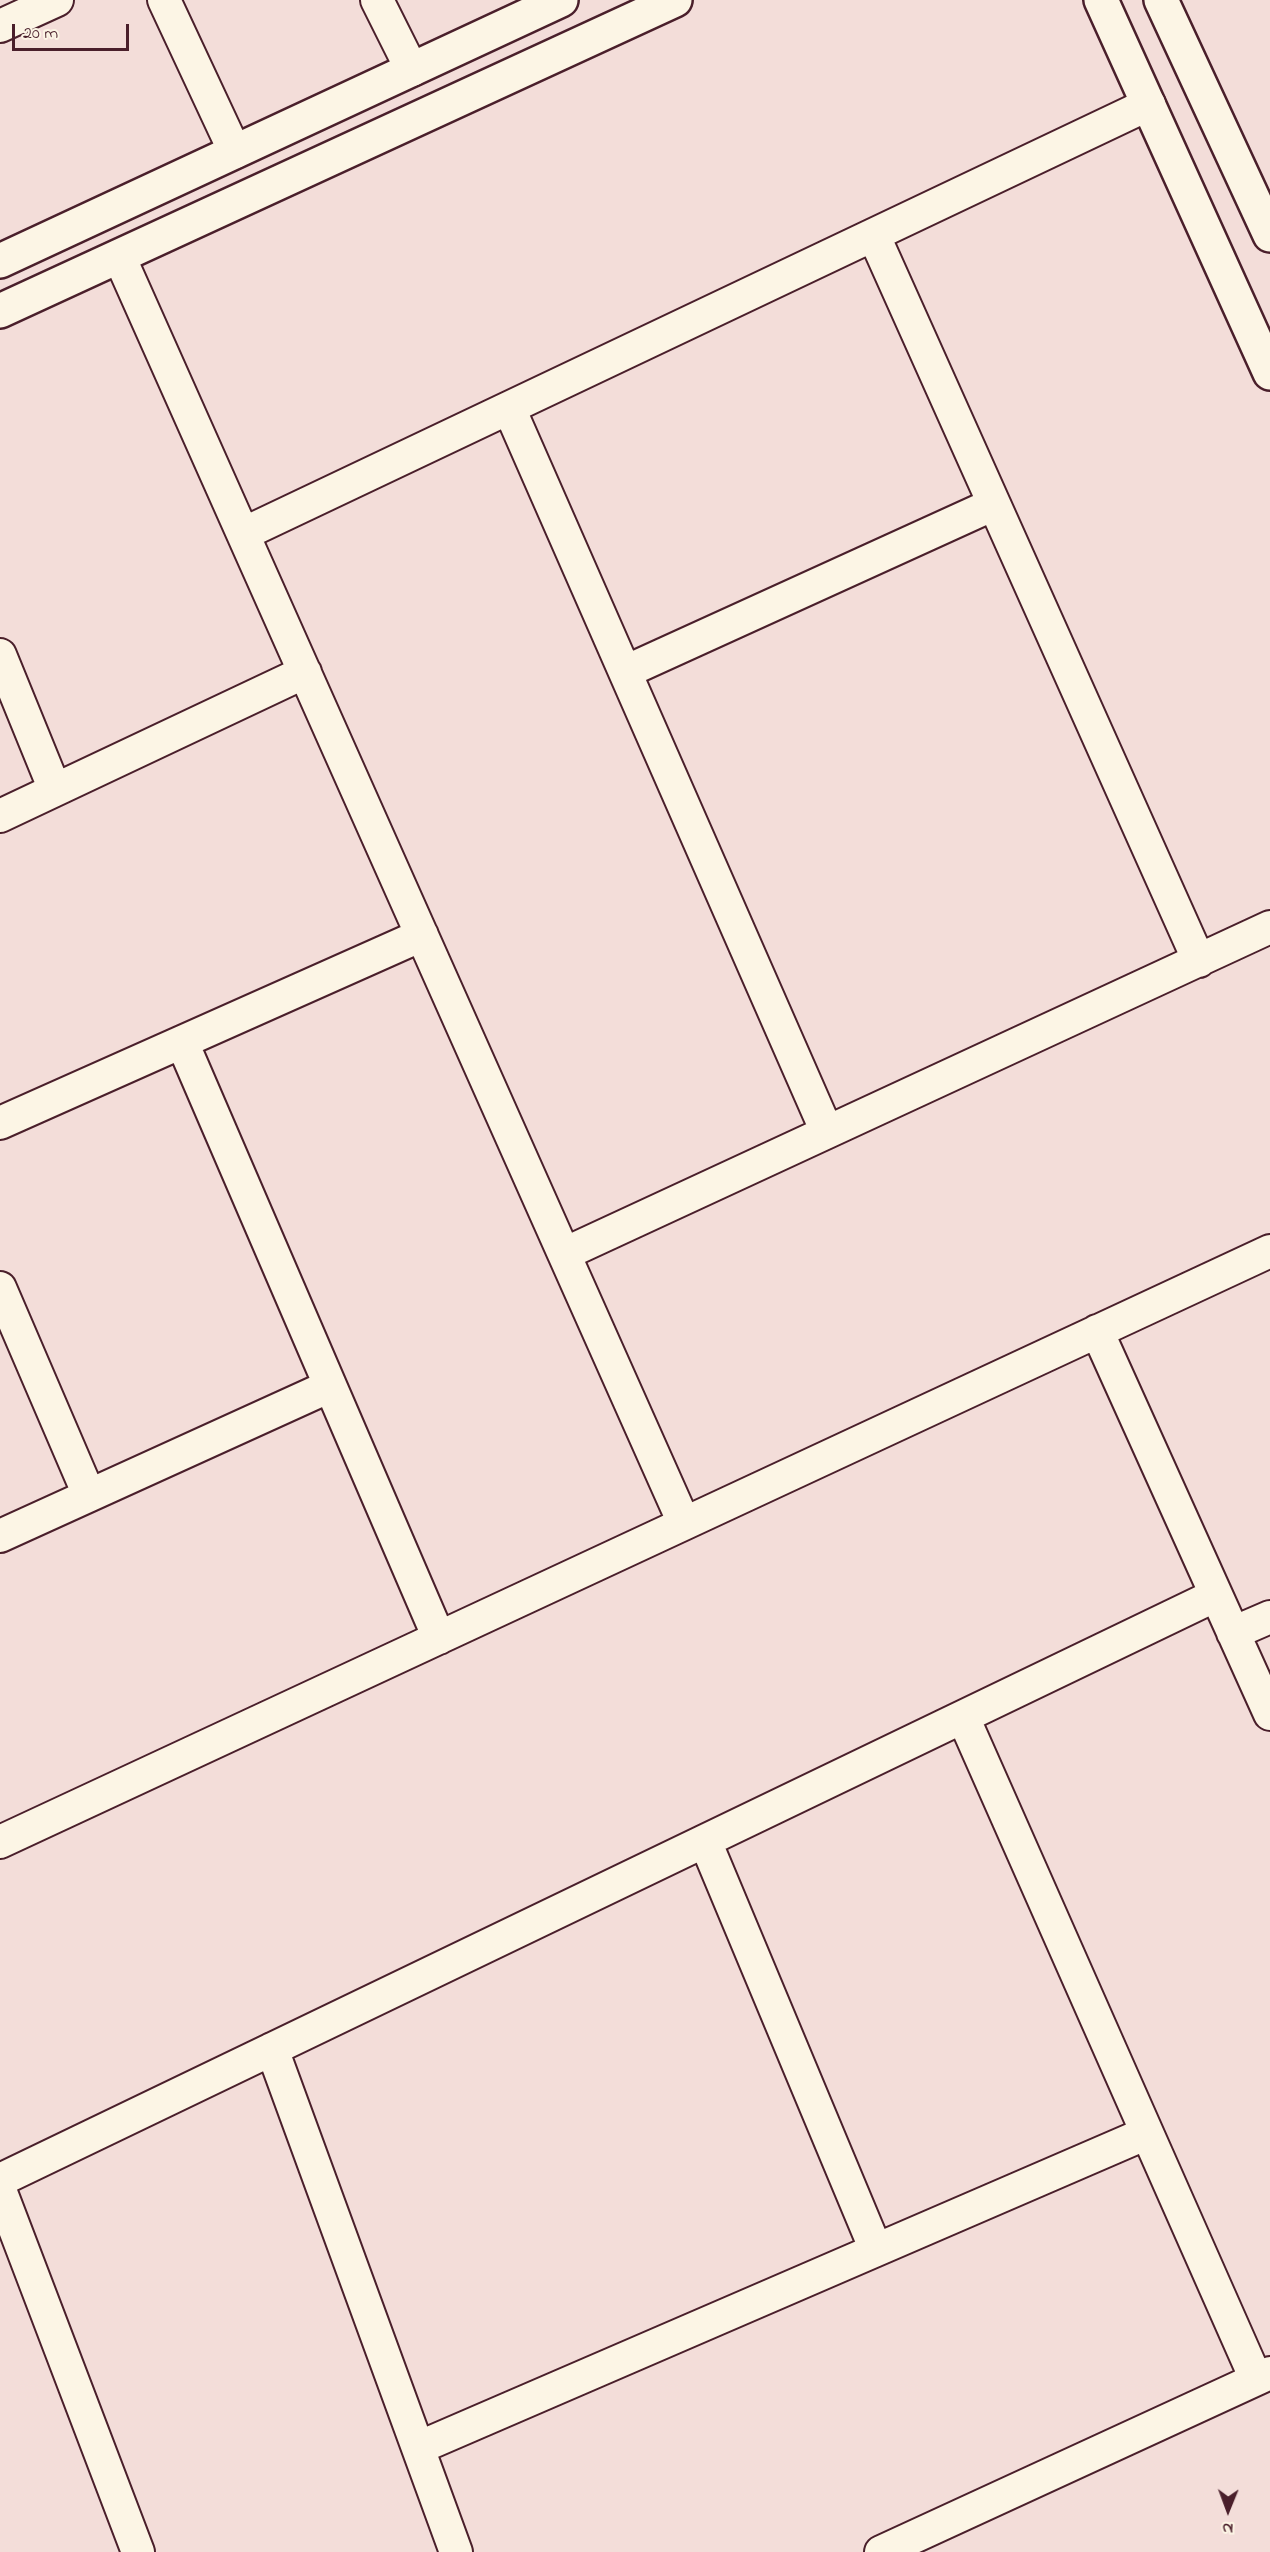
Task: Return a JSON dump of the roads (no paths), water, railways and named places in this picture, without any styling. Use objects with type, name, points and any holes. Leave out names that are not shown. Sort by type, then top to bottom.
[{"type":"street","points":[[0,26],[57,0]]},
{"type":"street","points":[[164,0],[235,152]]},
{"type":"street","points":[[377,0],[412,70]]},
{"type":"street","points":[[0,261],[561,0]]},
{"type":"street","points":[[0,311],[675,0]]},
{"type":"street","points":[[1101,0],[1270,373]]},
{"type":"street","points":[[1161,0],[1270,235]]},
{"type":"street","points":[[243,534],[1149,104]]},
{"type":"street","points":[[874,236],[1199,961]]},
{"type":"street","points":[[119,256],[684,1523]]},
{"type":"street","points":[[509,408],[827,1132]]},
{"type":"street","points":[[625,672],[994,504]]},
{"type":"street","points":[[0,655],[55,790]]},
{"type":"street","points":[[0,816],[305,672]]},
{"type":"street","points":[[564,1254],[1270,927]]},
{"type":"street","points":[[0,1123],[422,935]]},
{"type":"street","points":[[182,1042],[440,1638]]},
{"type":"street","points":[[0,1842],[1270,1251]]},
{"type":"street","points":[[0,1287],[89,1496]]},
{"type":"street","points":[[1097,1331],[1270,1714]]},
{"type":"street","points":[[0,1536],[330,1386]]},
{"type":"street","points":[[0,2180],[1216,1595]]},
{"type":"street","points":[[1233,1633],[1270,1617]]},
{"type":"street","points":[[880,2552],[1263,2376],[1147,2133],[963,1717]]},
{"type":"street","points":[[705,1841],[876,2250]]},
{"type":"street","points":[[272,2049],[456,2552]]},
{"type":"street","points":[[418,2448],[1147,2133]]},
{"type":"street","points":[[0,2190],[138,2552]]}]
